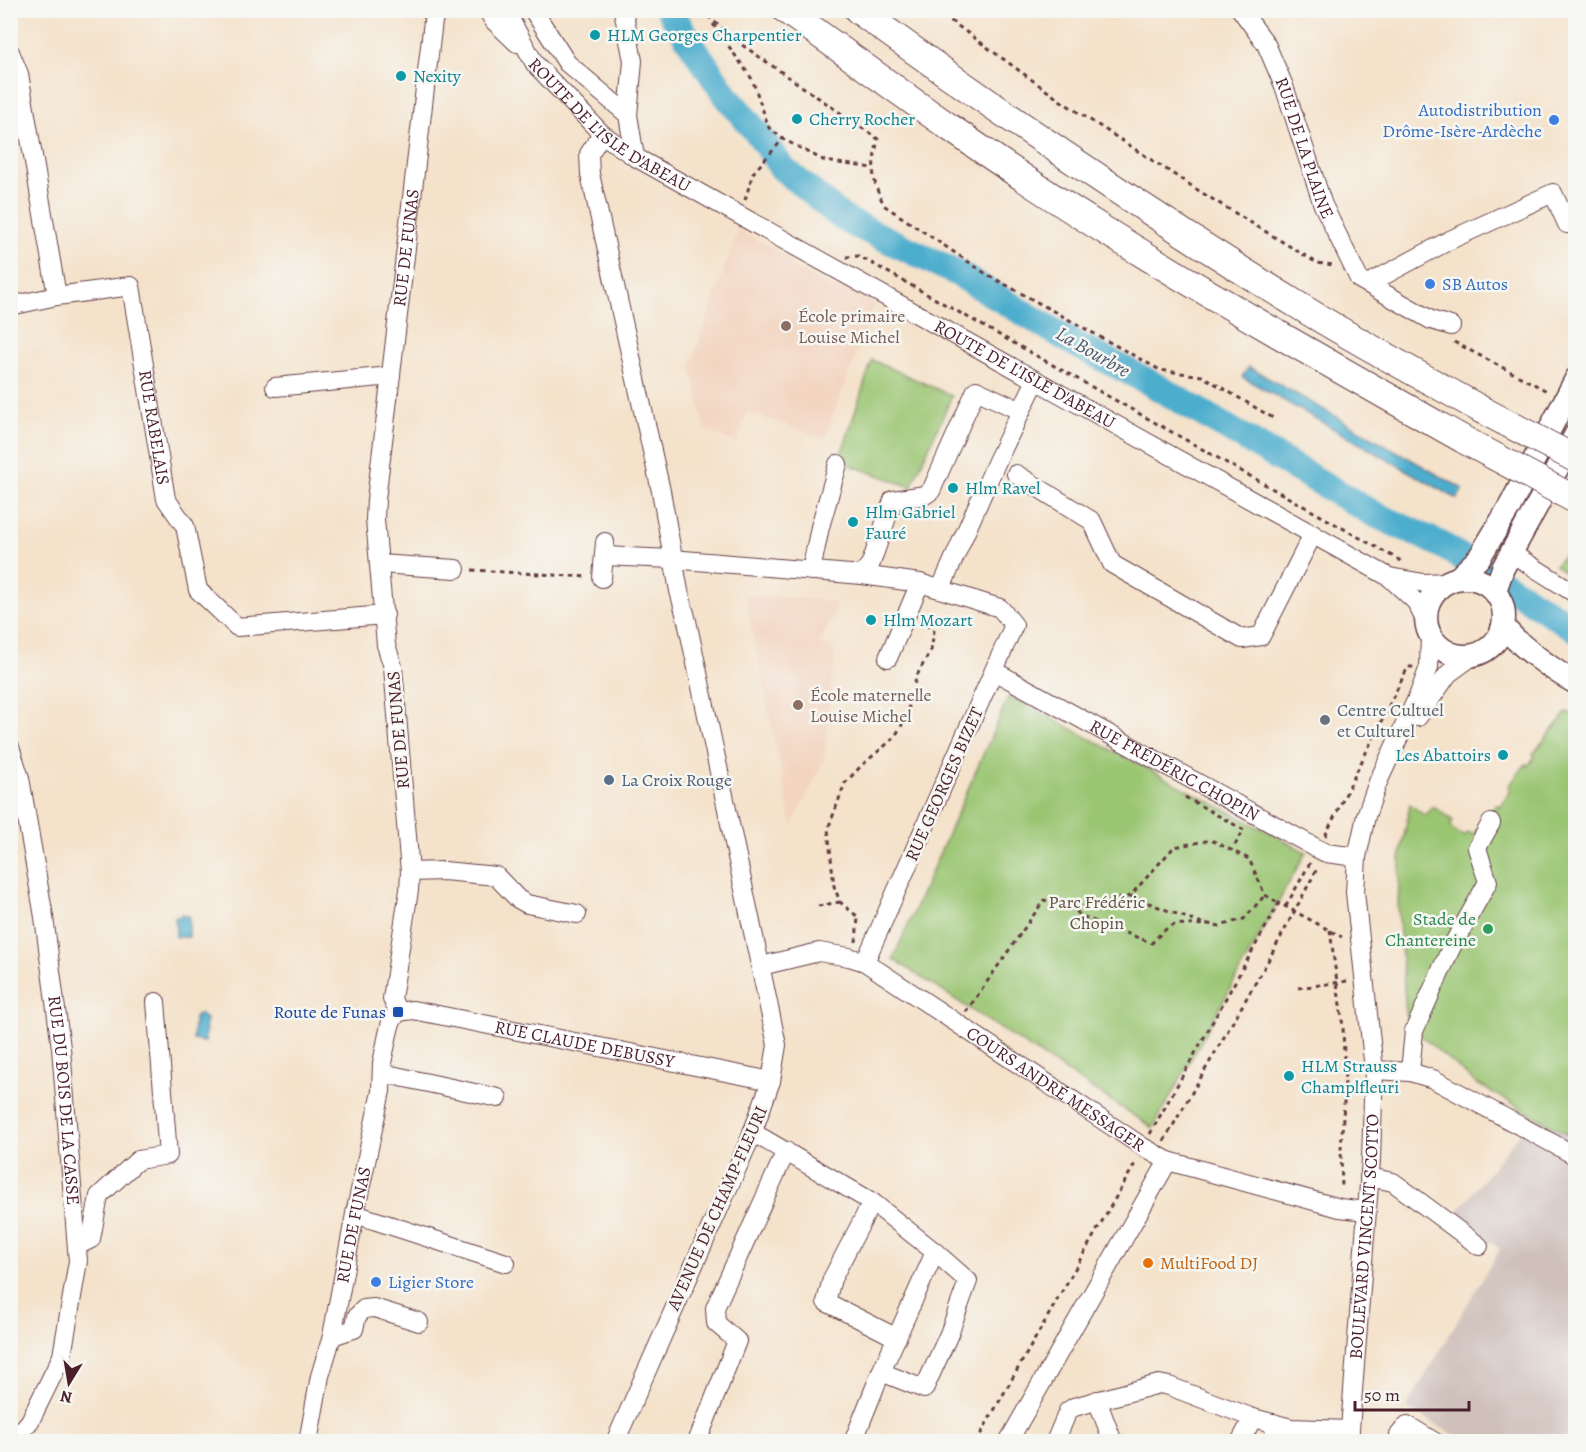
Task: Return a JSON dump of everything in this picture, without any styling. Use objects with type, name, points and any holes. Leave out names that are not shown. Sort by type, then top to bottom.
[{"type":"highway","points":[[786,10],[954,132],[1103,229],[1281,337],[1575,500]]},
{"type":"highway","points":[[858,10],[979,98],[1124,196],[1298,306],[1482,410],[1575,459]]},
{"type":"main road","points":[[1555,671],[1511,655],[1479,653],[1461,656],[1449,652],[1438,645],[1428,629],[1426,610],[1430,598],[1438,589],[1463,572],[1510,506],[1575,379]]},
{"type":"main road","points":[[1479,653],[1499,636],[1503,626],[1501,574],[1575,434]]},
{"type":"main road","points":[[1463,572],[1485,583],[1501,574]]},
{"type":"main road","points":[[1503,626],[1555,671],[1575,683]]},
{"type":"street","name":"RUE DE FUNAS","points":[[308,1442],[320,1376],[332,1336],[381,1091],[391,1022],[398,1012],[392,999],[409,890],[410,872],[393,668],[386,645],[375,519],[432,32],[437,10]]},
{"type":"street","name":"ROUTE DE L'ISLE D'ABEAU","points":[[487,10],[494,21],[527,52]]},
{"type":"street","name":"ROUTE DE L'ISLE D'ABEAU","points":[[505,10],[535,64],[602,134],[634,157],[969,341],[1389,577],[1416,602],[1428,629]]},
{"type":"street","points":[[533,10],[567,63],[628,115]]},
{"type":"street","points":[[623,10],[633,60],[628,115],[634,157]]},
{"type":"street","name":"RUE DE LA PLAINE","points":[[1241,10],[1266,44],[1284,86],[1323,206],[1359,279],[1431,320],[1451,326]]},
{"type":"street","points":[[10,52],[19,74],[57,296]]},
{"type":"street","name":"AVENUE DE CHAMP-FLEURI","points":[[602,134],[589,154],[590,174],[661,491],[672,559],[777,1045],[771,1081],[752,1132],[615,1442]]},
{"type":"street","points":[[1368,284],[1450,240],[1553,193],[1567,224],[1575,225]]},
{"type":"street","name":"RUE RABELAIS","points":[[10,306],[57,296],[131,286],[166,499],[185,526],[198,590],[237,627],[385,615]]},
{"type":"street","points":[[275,387],[391,376]]},
{"type":"street","points":[[602,578],[604,549],[672,559],[862,574],[941,588],[1036,380]]},
{"type":"street","points":[[862,574],[871,563],[893,500],[926,495],[931,491],[976,390],[1021,411]]},
{"type":"street","points":[[811,571],[820,527],[838,464]]},
{"type":"street","points":[[1016,474],[1092,521],[1112,564],[1242,639],[1261,636],[1313,534]]},
{"type":"street","points":[[379,564],[456,569]]},
{"type":"street","name":"ROUTE DE L'ISLE D'ABEAU","points":[[1389,577],[1424,583],[1463,572]]},
{"type":"street","points":[[1501,574],[1575,594]]},
{"type":"street","points":[[888,658],[920,583]]},
{"type":"street","name":"RUE GEORGES BIZET","points":[[865,962],[1014,625],[1000,608],[941,588]]},
{"type":"street","name":"BOULEVARD VINCENT SCOTTO","points":[[1349,1436],[1369,1177],[1374,1070],[1355,892],[1357,856],[1366,816],[1378,782],[1419,694],[1429,667],[1428,629]]},
{"type":"street","name":"BOULEVARD VINCENT SCOTTO","points":[[1392,752],[1448,674],[1479,653]]},
{"type":"street","name":"RUE FRÉDÉRIC CHOPIN","points":[[994,671],[1318,849],[1326,853],[1357,856]]},
{"type":"street","name":"RUE DU BOIS DE LA CASSE","points":[[10,747],[20,778],[46,928],[61,1048],[78,1261],[62,1356],[30,1421],[12,1442]]},
{"type":"street","points":[[1410,1072],[1414,1031],[1451,948],[1488,882],[1477,848],[1491,823]]},
{"type":"street","points":[[410,872],[444,871],[496,876],[518,899],[527,904],[577,914]]},
{"type":"street","name":"COURS ANDRÉ MESSAGER","points":[[761,966],[819,952],[865,962],[1143,1147],[1168,1161],[1340,1208],[1366,1211]]},
{"type":"street","points":[[77,1246],[91,1239],[99,1196],[138,1160],[168,1155],[156,1002]]},
{"type":"street","name":"RUE CLAUDE DEBUSSY","points":[[398,1012],[413,1010],[771,1081]]},
{"type":"street","points":[[1374,1070],[1410,1072],[1433,1079],[1575,1156]]},
{"type":"street","points":[[382,1073],[498,1098]]},
{"type":"street","points":[[752,1132],[872,1202],[936,1252],[968,1281],[950,1334],[924,1389],[881,1372]]},
{"type":"street","points":[[697,1442],[737,1341],[716,1323],[715,1308],[786,1151]]},
{"type":"street","points":[[1008,1442],[1168,1161]]},
{"type":"street","points":[[1369,1177],[1393,1182],[1479,1246]]},
{"type":"street","points":[[872,1202],[832,1279],[826,1302],[897,1338]]},
{"type":"street","points":[[355,1214],[506,1263]]},
{"type":"street","points":[[853,1442],[881,1372],[936,1252]]},
{"type":"street","points":[[332,1336],[354,1329],[357,1316],[364,1309],[374,1308],[419,1322]]},
{"type":"street","points":[[1055,1442],[1068,1411],[1074,1407],[1159,1384],[1253,1418],[1275,1432],[1291,1428],[1349,1436]]},
{"type":"street","points":[[1097,1401],[1113,1442]]},
{"type":"street","points":[[1240,1442],[1253,1418]]},
{"type":"street","points":[[1399,1442],[1399,1435],[1407,1425],[1435,1442]]},
{"type":"path","points":[[701,10],[752,79],[769,128],[783,139],[825,161],[872,168]]},
{"type":"path","points":[[936,10],[1061,101],[1204,194],[1317,263],[1352,266]]},
{"type":"path","points":[[710,20],[735,40],[878,139],[872,168],[875,190],[885,206],[988,275],[1160,370],[1202,376],[1273,418]]},
{"type":"path","points":[[740,216],[753,173],[783,139]]},
{"type":"path","points":[[832,266],[848,255],[859,256],[890,273],[1401,561],[1389,577]]},
{"type":"path","points":[[1431,320],[1452,341],[1564,401]]},
{"type":"path","points":[[456,569],[602,578]]},
{"type":"path","points":[[865,962],[854,939],[858,917],[840,902],[834,886],[828,829],[845,783],[893,739],[901,727],[908,710],[916,677],[931,650],[934,631],[922,620],[907,615]]},
{"type":"path","points":[[1286,906],[1318,849],[1407,667],[1429,667]]},
{"type":"path","points":[[1232,850],[1244,830]]},
{"type":"path","points":[[1130,896],[1174,847],[1211,840],[1250,859],[1265,895],[1342,937]]},
{"type":"path","points":[[1074,909],[1130,896],[1197,921],[1220,926],[1244,919],[1265,895]]},
{"type":"path","points":[[958,1023],[1044,900],[1074,909],[1082,916],[1152,943],[1163,930],[1177,923],[1208,924]]},
{"type":"path","points":[[818,906],[840,902]]},
{"type":"path","points":[[976,1442],[1132,1170],[1279,903]]},
{"type":"path","points":[[1330,930],[1343,1027],[1345,1087],[1341,1149],[1342,1190]]},
{"type":"path","points":[[1298,988],[1350,981]]},
{"type":"shaded area","name":"École primaire Louise Michel","points":[[738,229],[790,258],[793,268],[833,289],[844,287],[875,304],[825,438],[747,412],[737,443],[705,430],[691,365]]},
{"type":"shaded area","name":"École maternelle Louise Michel","points":[[745,595],[834,601],[835,610],[819,643],[835,650],[824,760],[792,826]]},
{"type":"shaded area","points":[[1534,1115],[1575,1138],[1575,1441],[1465,1441],[1406,1408],[1500,1249],[1455,1215]]},
{"type":"green space","points":[[872,360],[952,396],[911,487],[839,461]]},
{"type":"green space","points":[[1570,549],[1575,552],[1575,580],[1555,565]]},
{"type":"green space","name":"Parc Frédéric Chopin","points":[[1009,696],[1306,852],[1153,1128],[893,959]]},
{"type":"green space","name":"Stade de Chantereine","points":[[1567,712],[1576,716],[1575,1138],[1477,1084],[1421,1036],[1407,1028],[1398,908],[1400,859],[1410,804],[1425,816],[1433,806],[1453,821],[1450,827],[1464,837],[1468,832],[1473,835],[1497,804],[1500,807],[1511,790],[1509,786],[1526,764],[1528,766],[1535,756],[1533,754]]},
{"type":"water","points":[[1249,367],[1463,489],[1457,499],[1242,377]]},
{"type":"water","points":[[181,914],[189,917],[189,937],[176,937],[175,917],[180,917]]},
{"type":"water","points":[[199,1014],[206,1019],[205,1042],[193,1040],[194,1018]]},
{"type":"waterway","name":"La Bourbre","points":[[669,10],[724,93],[763,140],[781,167],[844,219],[957,273],[1077,345],[1147,381],[1374,514],[1440,544],[1576,629]]},
{"type":"place","name":"HLM Georges Charpentier","points":[[595,35]]},
{"type":"place","name":"Nexity","points":[[401,76]]},
{"type":"place","name":"Cherry Rocher","points":[[797,119]]},
{"type":"place","name":"Autodistribution Drôme-Isère-Ardèche","points":[[1554,120]]},
{"type":"place","name":"SB Autos","points":[[1430,284]]},
{"type":"place","name":"École primaire Louise Michel","points":[[786,326]]},
{"type":"place","name":"Hlm Ravel","points":[[953,488]]},
{"type":"place","name":"Hlm Gabriel Fauré","points":[[853,522]]},
{"type":"place","name":"Hlm Mozart","points":[[871,620]]},
{"type":"place","name":"École maternelle Louise Michel","points":[[798,705]]},
{"type":"place","name":"Centre Cultuel et Culturel","points":[[1325,720]]},
{"type":"place","name":"Les Abattoirs","points":[[1503,755]]},
{"type":"place","name":"La Croix Rouge","points":[[609,780]]},
{"type":"place","name":"Stade de Chantereine","points":[[1488,929]]},
{"type":"place","name":"Route de Funas","points":[[398,1012]]},
{"type":"place","name":"HLM Strauss Champlfleuri","points":[[1289,1076]]},
{"type":"place","name":"MultiFood DJ","points":[[1148,1263]]},
{"type":"place","name":"Ligier Store","points":[[376,1282]]}]
